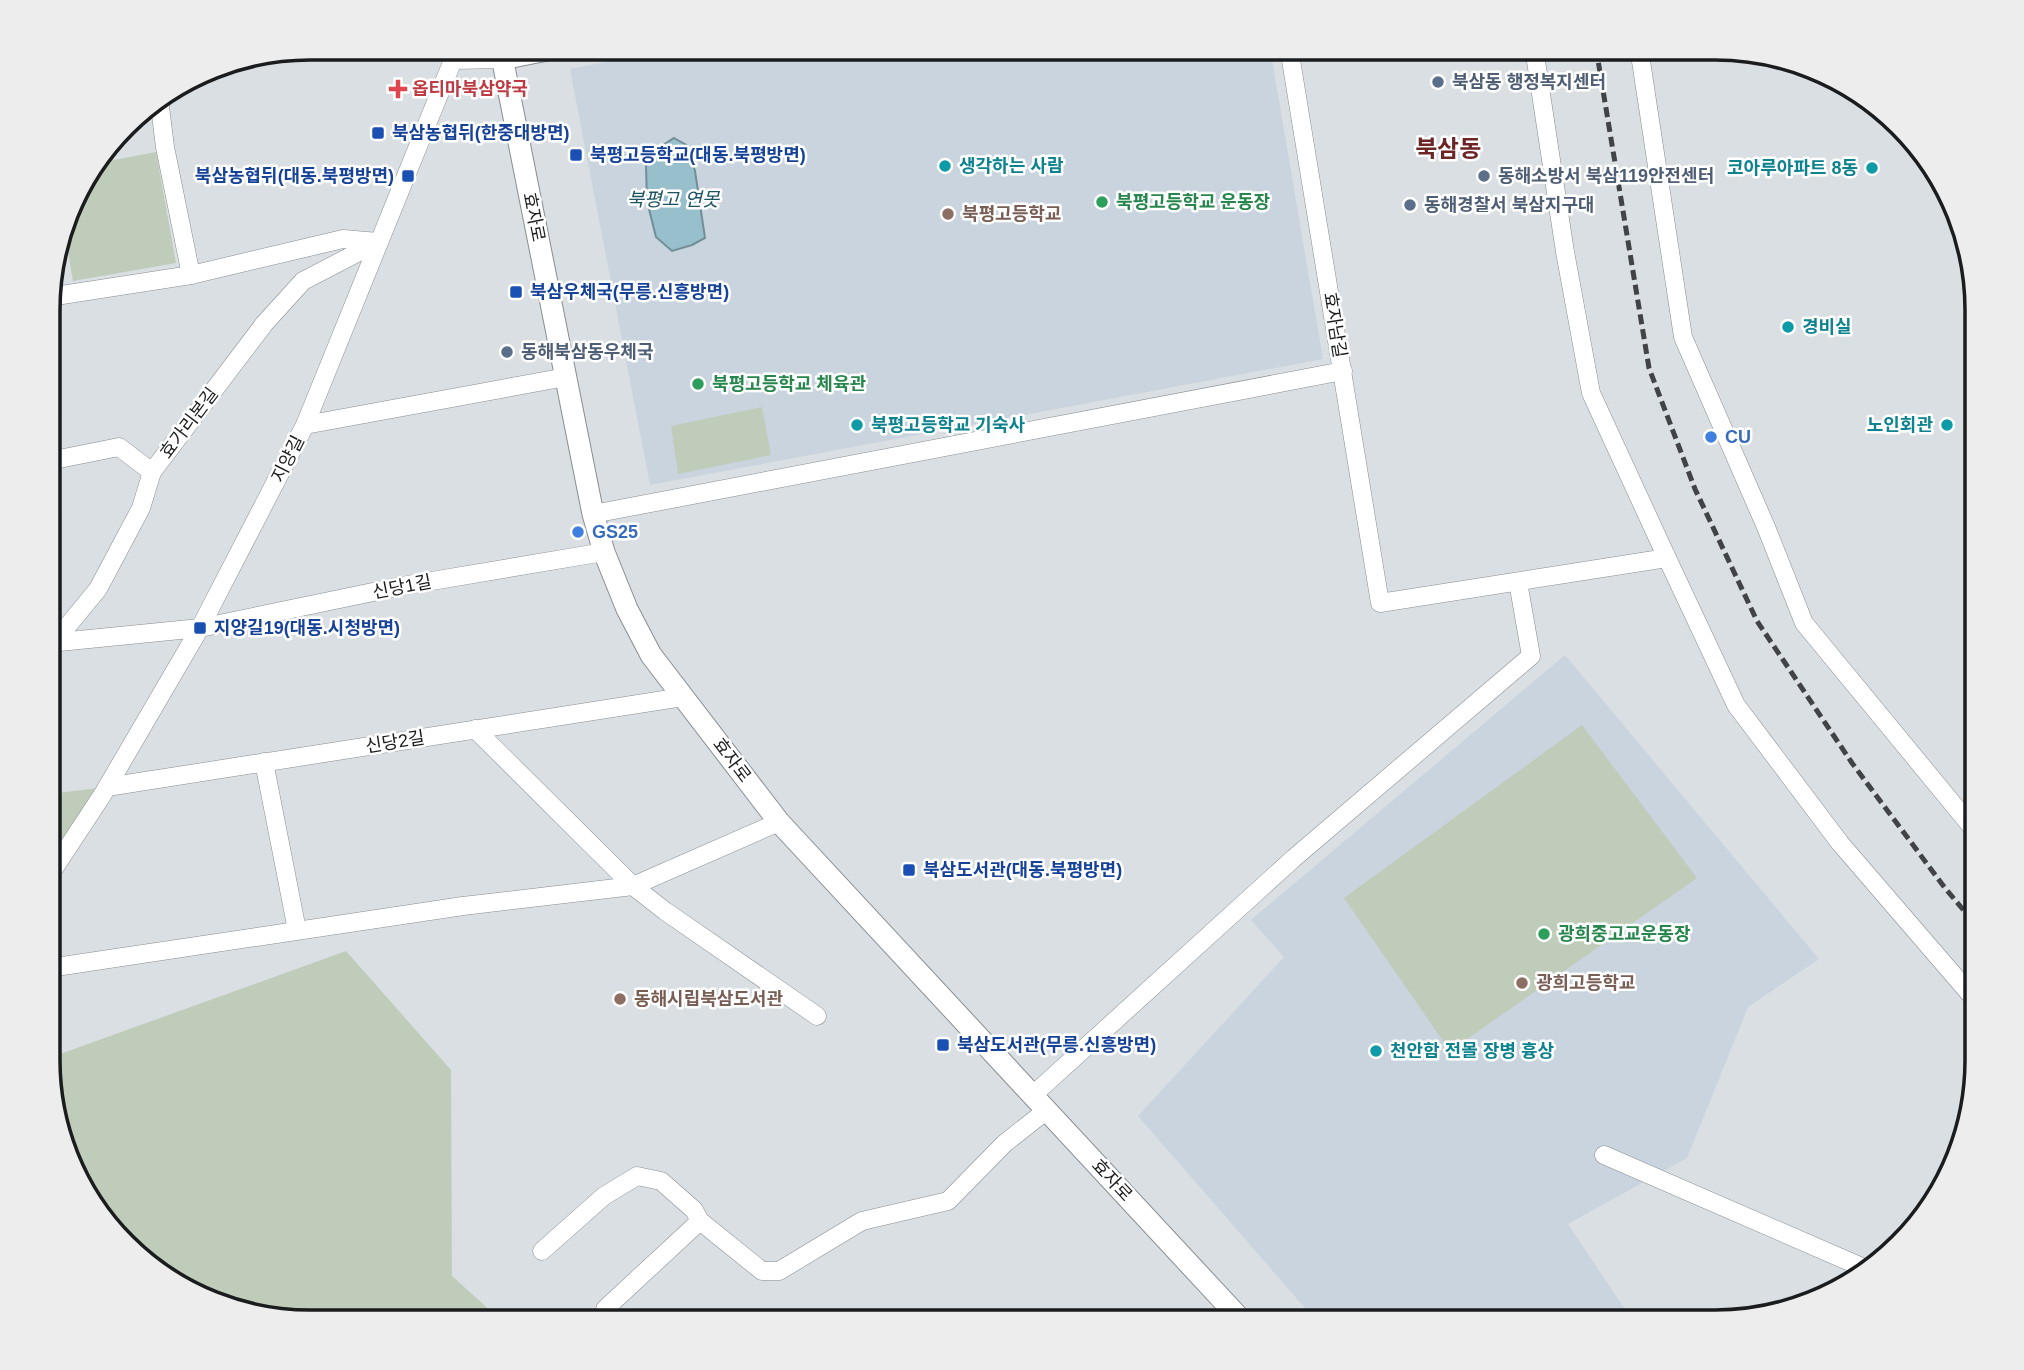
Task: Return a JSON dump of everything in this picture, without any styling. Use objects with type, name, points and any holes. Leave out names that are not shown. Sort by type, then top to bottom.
[{"type":"street","name":"지양길","points":[[60,860],[107,787],[200,628],[305,425],[453,60]]},
{"type":"street","name":"효자로","points":[[502,60],[593,514],[604,551],[627,609],[651,655],[779,822],[1232,1310]]},
{"type":"street","name":"효자남길","points":[[1291,60],[1380,603],[1518,582]]},
{"type":"street","points":[[1536,60],[1565,252],[1591,393],[1667,558],[1736,705],[1840,843],[1965,989]]},
{"type":"street","points":[[1641,60],[1683,337],[1766,527],[1804,623],[1965,818]]},
{"type":"street","points":[[160,109],[165,147],[191,275]]},
{"type":"street","points":[[60,295],[191,275],[343,239],[378,242]]},
{"type":"street","name":"효가리본길","points":[[60,634],[98,589],[141,508],[152,472],[264,324],[303,281],[378,242]]},
{"type":"street","points":[[593,514],[1343,371]]},
{"type":"street","points":[[305,425],[566,377]]},
{"type":"street","points":[[60,459],[119,447],[152,472]]},
{"type":"street","name":"신당1길","points":[[60,644],[200,628],[402,586],[604,551]]},
{"type":"street","points":[[542,1251],[604,1196],[637,1176],[660,1181],[694,1210],[700,1221],[762,1270],[779,1271],[862,1221],[948,1201],[1005,1143],[1040,1102],[1294,858],[1531,656],[1518,582],[1667,558]]},
{"type":"street","name":"신당2길","points":[[107,787],[683,697]]},
{"type":"street","points":[[475,729],[633,886],[817,1016]]},
{"type":"street","points":[[264,762],[297,930]]},
{"type":"street","points":[[60,966],[463,906],[633,886],[779,822]]},
{"type":"street","points":[[1604,1155],[1857,1265]]},
{"type":"street","points":[[605,1309],[700,1221]]},
{"type":"shaded area","name":"북평고등학교","points":[[617,60],[1272,60],[1323,359],[650,485],[570,69]]},
{"type":"shaded area","name":"광희고등학교","points":[[1565,655],[1819,959],[1748,1007],[1687,1158],[1568,1224],[1625,1309],[1307,1310],[1138,1116],[1284,957],[1251,920]]},
{"type":"green space","points":[[156,152],[176,263],[73,281],[68,245],[85,199],[108,161]]},
{"type":"green space","points":[[762,407],[771,455],[678,474],[671,426]]},
{"type":"green space","points":[[1582,725],[1697,878],[1450,1051],[1344,898]]},
{"type":"green space","points":[[107,787],[60,858],[60,793]]},
{"type":"green space","points":[[346,951],[451,1070],[452,1276],[490,1310],[293,1310],[245,1302],[185,1277],[157,1259],[133,1237],[111,1213],[85,1171],[64,1109],[60,1054]]},
{"type":"water","name":"북평고 연못","points":[[674,138],[688,146],[695,171],[705,238],[672,251],[656,237],[647,201],[646,166],[657,149]]},
{"type":"railway","points":[[1598,60],[1649,368],[1695,489],[1757,621],[1852,763],[1965,912]]},
{"type":"place","name":"북삼동 행정복지센터","points":[[1438,82]]},
{"type":"place","name":"옵티마북삼약국","points":[[398,89]]},
{"type":"place","name":"북삼농협뒤(한중대방면)","points":[[378,133]]},
{"type":"place","name":"북평고등학교(대동.북평방면)","points":[[576,155]]},
{"type":"place","name":"생각하는 사람","points":[[945,166]]},
{"type":"place","name":"코아루아파트 8동","points":[[1872,168]]},
{"type":"place","name":"북삼농협뒤(대동.북평방면)","points":[[408,176]]},
{"type":"place","name":"동해소방서 북삼119안전센터","points":[[1484,176]]},
{"type":"place","name":"북평고등학교 운동장","points":[[1102,202]]},
{"type":"place","name":"동해경찰서 북삼지구대","points":[[1410,205]]},
{"type":"place","name":"북평고등학교","points":[[948,214]]},
{"type":"place","name":"북삼우체국(무릉.신흥방면)","points":[[516,292]]},
{"type":"place","name":"경비실","points":[[1788,327]]},
{"type":"place","name":"동해북삼동우체국","points":[[507,352]]},
{"type":"place","name":"북평고등학교 체육관","points":[[698,384]]},
{"type":"place","name":"북평고등학교 기숙사","points":[[857,425]]},
{"type":"place","name":"노인회관","points":[[1947,425]]},
{"type":"place","name":"CU","points":[[1711,437]]},
{"type":"place","name":"GS25","points":[[578,532]]},
{"type":"place","name":"지양길19(대동.시청방면)","points":[[200,628]]},
{"type":"place","name":"북삼도서관(대동.북평방면)","points":[[909,870]]},
{"type":"place","name":"광희중고교운동장","points":[[1544,934]]},
{"type":"place","name":"광희고등학교","points":[[1522,983]]},
{"type":"place","name":"동해시립북삼도서관","points":[[620,999]]},
{"type":"place","name":"북삼도서관(무릉.신흥방면)","points":[[943,1045]]},
{"type":"place","name":"천안함 전몰 장병 흉상","points":[[1376,1051]]},
{"type":"district","name":"북삼동","points":[[1448,148]]}]
